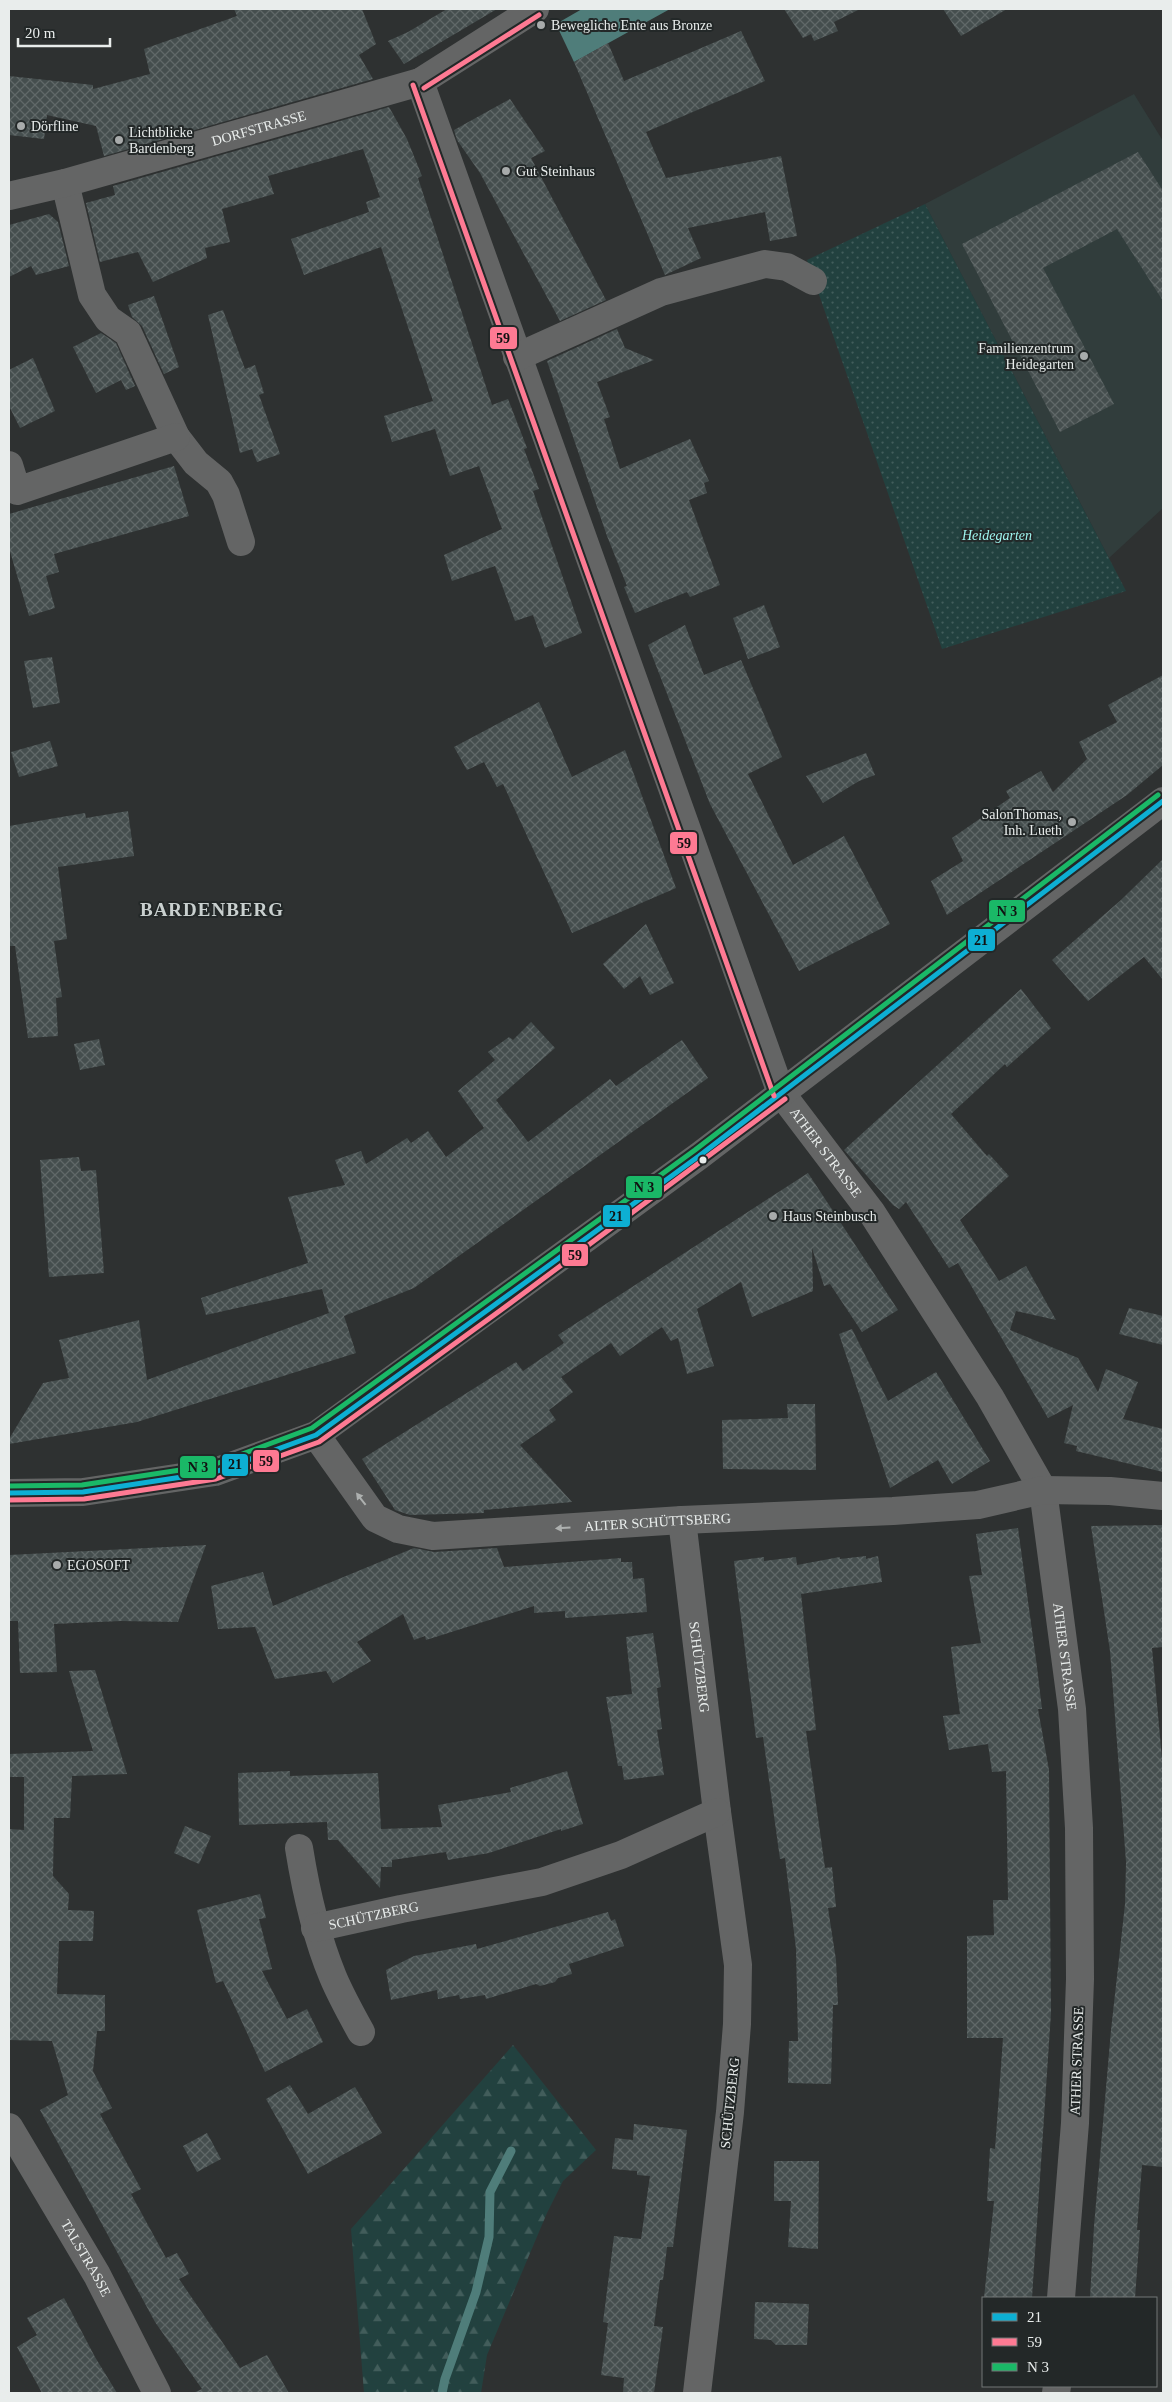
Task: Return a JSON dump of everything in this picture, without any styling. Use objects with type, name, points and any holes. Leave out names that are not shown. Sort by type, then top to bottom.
[{"type":"street","name":"DORFSTRASSE","points":[[9,196],[65,183],[420,82],[535,9]]},
{"type":"street","name":"ATHER STRASSE","points":[[420,82],[781,1094],[872,1213],[990,1397],[1043,1490],[1072,1709],[1079,1828],[1080,1978],[1075,2123],[1061,2297]]},
{"type":"street","points":[[65,183],[92,295],[108,319],[128,333],[176,437],[196,463],[219,482],[226,495],[241,542]]},
{"type":"street","points":[[517,357],[661,292],[765,264],[787,267],[813,281]]},
{"type":"street","points":[[9,466],[17,491],[176,437]]},
{"type":"street","points":[[9,1494],[83,1492],[216,1472],[316,1435],[781,1094],[1163,801]]},
{"type":"street","name":"ALTER SCHÜTTSBERG","points":[[316,1435],[375,1518],[398,1529],[433,1536],[682,1520],[892,1512],[978,1505],[1043,1490],[1110,1490],[1163,1496]]},
{"type":"street","name":"SCHÜTZBERG","points":[[682,1520],[717,1812],[738,1965],[737,2024],[729,2121],[697,2393]]},
{"type":"street","name":"SCHÜTZBERG","points":[[316,1928],[401,1909],[542,1882],[621,1855],[717,1812]]},
{"type":"street","name":"SCHÜTZBERG","points":[[299,1848],[316,1928],[333,1977],[360,2032]]},
{"type":"street","name":"TALSTRASSE","points":[[9,2127],[98,2275],[157,2393]]},
{"type":"shaded area","points":[[582,9],[670,9],[574,62],[556,24]]},
{"type":"shaded area","name":"Familienzentrum Heidegarten","points":[[1134,94],[1163,141],[1163,508],[1109,558],[925,204]]},
{"type":"green space","name":"Heidegarten","points":[[925,204],[1126,591],[942,649],[807,260]]},
{"type":"green space","points":[[513,2045],[596,2150],[563,2181],[547,2213],[487,2355],[481,2393],[364,2393],[351,2229]]},
{"type":"building","points":[[234,9],[362,9],[376,44],[359,55],[373,79],[104,156],[96,126],[47,115],[44,139],[9,135],[9,76],[93,85],[93,89],[150,74],[144,49],[237,16]]},
{"type":"building","points":[[447,9],[497,9],[404,64],[388,41],[408,32]]},
{"type":"building","points":[[784,9],[860,9],[834,22],[838,31],[814,41],[811,34],[803,38]]},
{"type":"building","points":[[943,9],[1007,9],[961,36]]},
{"type":"building","points":[[741,31],[765,81],[646,132],[666,178],[781,156],[797,236],[770,241],[765,212],[688,228],[701,258],[665,275],[574,62],[608,43],[624,81]]},
{"type":"building","points":[[510,99],[545,151],[531,158],[606,300],[560,321],[480,173],[457,140],[454,130]]},
{"type":"building","points":[[389,107],[407,139],[422,176],[418,178],[492,405],[508,399],[527,448],[524,449],[539,489],[533,491],[582,633],[545,648],[533,615],[515,621],[495,566],[452,581],[444,555],[502,529],[479,466],[450,476],[435,429],[392,442],[384,416],[433,401],[381,247],[304,275],[291,239],[369,212],[366,202],[380,197],[363,149],[268,176],[274,194],[222,209],[230,242],[205,248],[207,258],[153,282],[138,252],[100,262],[86,203],[115,195],[113,186]]},
{"type":"building","points":[[1138,152],[1163,191],[1163,301],[1117,229],[1043,268],[1114,404],[1060,432],[962,244]]},
{"type":"building","points":[[49,214],[58,222],[69,266],[36,275],[31,266],[9,277],[9,225]]},
{"type":"building","points":[[154,296],[179,367],[164,374],[142,326],[132,317],[128,305]]},
{"type":"building","points":[[223,310],[245,369],[255,365],[264,393],[259,395],[280,454],[257,462],[252,449],[240,453],[208,315]]},
{"type":"building","points":[[617,329],[625,348],[654,360],[597,382],[610,417],[604,419],[620,469],[690,439],[709,481],[704,483],[707,493],[689,500],[720,585],[690,597],[687,592],[635,613],[624,587],[627,586],[607,536],[547,361]]},
{"type":"building","points":[[101,333],[116,343],[135,386],[126,390],[121,380],[96,393],[73,347]]},
{"type":"building","points":[[33,358],[55,411],[20,428],[9,406],[9,370]]},
{"type":"building","points":[[174,466],[189,516],[54,554],[59,572],[46,576],[55,608],[29,616],[9,548],[9,514]]},
{"type":"building","points":[[764,605],[780,647],[748,659],[733,618]]},
{"type":"building","points":[[685,625],[704,675],[741,660],[782,757],[748,774],[793,865],[844,836],[890,924],[799,971],[710,804],[648,645]]},
{"type":"building","points":[[52,657],[60,703],[33,708],[24,661]]},
{"type":"building","points":[[1163,675],[1163,765],[1127,795],[947,915],[931,881],[963,861],[952,838],[1010,798],[1006,791],[1041,771],[1053,792],[1087,759],[1079,742],[1117,722],[1108,705]]},
{"type":"building","points":[[539,702],[572,777],[625,750],[676,888],[572,933],[503,784],[497,787],[484,762],[467,770],[454,747]]},
{"type":"building","points":[[50,741],[58,766],[19,777],[11,752]]},
{"type":"building","points":[[866,753],[875,775],[859,781],[823,803],[806,776]]},
{"type":"building","points":[[128,811],[134,856],[58,867],[67,939],[54,941],[62,997],[56,998],[58,1036],[28,1038],[15,946],[9,946],[9,826],[85,813],[86,818]]},
{"type":"building","points":[[1163,859],[1163,980],[1144,957],[1088,1001],[1052,960],[1121,900]]},
{"type":"building","points":[[646,924],[674,983],[650,995],[640,976],[624,989],[603,964]]},
{"type":"building","points":[[1021,989],[1051,1028],[1007,1067],[1005,1064],[951,1114],[987,1156],[989,1154],[1009,1176],[960,1220],[999,1281],[1026,1266],[1056,1320],[1016,1311],[1010,1330],[1078,1358],[1098,1392],[1106,1369],[1138,1382],[1123,1419],[1163,1429],[1163,1472],[1076,1451],[1077,1446],[1064,1443],[1073,1405],[1048,1418],[958,1263],[949,1268],[906,1202],[899,1209],[893,1205],[844,1150]]},
{"type":"building","points":[[531,1022],[555,1048],[496,1100],[528,1142],[610,1079],[616,1086],[682,1040],[708,1078],[414,1288],[344,1316],[356,1353],[137,1422],[9,1444],[9,1439],[43,1383],[69,1378],[59,1340],[139,1320],[147,1380],[329,1313],[322,1289],[206,1315],[201,1298],[308,1263],[288,1197],[345,1185],[335,1160],[361,1151],[366,1164],[407,1138],[411,1143],[428,1131],[446,1157],[484,1128],[458,1091],[495,1060],[488,1052],[509,1037],[513,1040]]},
{"type":"building","points":[[99,1039],[105,1065],[80,1070],[74,1044]]},
{"type":"building","points":[[79,1157],[81,1171],[96,1170],[104,1273],[49,1277],[40,1160]]},
{"type":"building","points":[[808,1173],[898,1310],[862,1332],[830,1284],[824,1286],[812,1248],[813,1291],[752,1317],[741,1282],[697,1309],[714,1366],[687,1374],[678,1338],[671,1341],[662,1327],[620,1356],[611,1343],[561,1377],[573,1392],[549,1410],[556,1420],[520,1445],[572,1502],[484,1510],[484,1513],[410,1515],[395,1510],[362,1459],[516,1362],[523,1371],[564,1343],[558,1335]]},
{"type":"building","points":[[1129,1308],[1163,1316],[1163,1345],[1119,1334]]},
{"type":"building","points":[[852,1329],[888,1401],[936,1372],[990,1461],[952,1484],[938,1460],[890,1488],[839,1334]]},
{"type":"building","points":[[787,1404],[815,1404],[816,1470],[723,1469],[722,1420],[788,1418]]},
{"type":"building","points":[[1163,1525],[1163,1647],[1152,1648],[1163,1770],[1163,2167],[1142,2165],[1137,2230],[1140,2230],[1135,2297],[1090,2297],[1094,2226],[1111,2030],[1125,1904],[1126,1862],[1110,1651],[1091,1526]]},
{"type":"building","points":[[1018,1528],[1042,1709],[1038,1709],[1049,1770],[1051,2013],[1032,2297],[984,2297],[994,2201],[987,2201],[990,2148],[995,2149],[1003,2038],[967,2038],[967,1936],[994,1935],[993,1900],[1008,1900],[1006,1771],[992,1772],[988,1744],[949,1750],[943,1716],[960,1714],[951,1647],[981,1643],[969,1576],[982,1575],[976,1534]]},
{"type":"building","points":[[206,1545],[178,1622],[121,1621],[54,1624],[57,1672],[20,1673],[18,1621],[9,1621],[9,1555]]},
{"type":"building","points":[[414,1548],[434,1552],[497,1548],[504,1567],[621,1558],[621,1562],[632,1562],[633,1579],[644,1578],[647,1612],[565,1618],[565,1611],[534,1613],[534,1606],[426,1640],[425,1636],[414,1640],[403,1614],[357,1642],[371,1661],[333,1683],[326,1671],[275,1679],[255,1627],[218,1629],[211,1586],[263,1572],[273,1606]]},
{"type":"building","points":[[866,1556],[866,1559],[878,1556],[882,1582],[801,1594],[816,1730],[806,1731],[825,1868],[832,1867],[836,1907],[828,1908],[836,1960],[838,2005],[833,2005],[831,2084],[788,2083],[789,2041],[798,2041],[796,1949],[785,1858],[780,1859],[763,1737],[756,1738],[734,1561],[764,1557],[764,1561],[796,1557],[797,1565],[840,1557],[840,1559]]},
{"type":"building","points":[[653,1633],[661,1687],[657,1688],[662,1729],[657,1730],[664,1775],[624,1780],[622,1766],[618,1766],[606,1697],[632,1694],[626,1637]]},
{"type":"building","points":[[95,1670],[127,1774],[72,1776],[70,1818],[54,1818],[53,1876],[69,1894],[68,1910],[94,1911],[93,1941],[59,1941],[57,1994],[105,1995],[105,2031],[97,2031],[93,2071],[112,2108],[100,2114],[141,2189],[131,2194],[166,2258],[177,2253],[189,2274],[179,2279],[240,2368],[267,2355],[289,2393],[193,2393],[202,2389],[155,2322],[40,2110],[68,2095],[52,2041],[9,2040],[9,1829],[24,1830],[24,1777],[9,1777],[9,1754],[93,1751],[69,1671]]},
{"type":"building","points":[[290,1771],[290,1776],[378,1773],[381,1829],[442,1827],[438,1805],[511,1792],[510,1788],[567,1771],[583,1824],[561,1831],[561,1829],[489,1853],[448,1860],[446,1852],[392,1860],[392,1867],[381,1867],[380,1888],[338,1840],[328,1840],[327,1822],[239,1825],[238,1773]]},
{"type":"building","points":[[185,1826],[211,1836],[199,1864],[174,1853]]},
{"type":"building","points":[[260,1894],[266,1918],[259,1919],[272,1969],[262,1971],[287,2019],[307,2009],[323,2042],[265,2072],[223,1981],[216,1983],[197,1910]]},
{"type":"building","points":[[608,1912],[611,1921],[615,1919],[624,1946],[569,1964],[572,1974],[558,1978],[555,1982],[540,1986],[536,1984],[486,1999],[485,1995],[460,1999],[459,1995],[438,1999],[437,1990],[391,2000],[386,1970],[414,1956],[476,1944],[477,1949]]},
{"type":"building","points":[[290,2085],[308,2114],[355,2087],[382,2133],[308,2174],[266,2099]]},
{"type":"building","points":[[634,2124],[687,2130],[673,2247],[667,2247],[663,2280],[660,2280],[654,2326],[663,2327],[654,2393],[623,2393],[624,2378],[601,2375],[608,2323],[603,2322],[614,2236],[641,2239],[650,2176],[637,2175],[637,2171],[612,2169],[615,2138],[633,2140]]},
{"type":"building","points":[[207,2133],[221,2159],[197,2172],[183,2146]]},
{"type":"building","points":[[774,2161],[819,2161],[818,2249],[788,2247],[791,2201],[774,2201]]},
{"type":"building","points":[[64,2298],[95,2357],[117,2393],[42,2393],[17,2347],[37,2335],[27,2318]]},
{"type":"building","points":[[755,2302],[809,2304],[807,2345],[776,2345],[771,2340],[754,2339]]},
{"type":"waterway","points":[[442,2393],[445,2379],[476,2292],[489,2237],[490,2192],[511,2151]]},
{"type":"transit line","name":"59","points":[[424,88],[539,15]]},
{"type":"transit line","name":"59","points":[[413,85],[774,1096]]},
{"type":"transit line","points":[[9,1486],[82,1485],[213,1465],[312,1428],[695,1150],[1158,795]]},
{"type":"transit line","name":"21","points":[[9,1493],[83,1492],[215,1472],[316,1435],[699,1156],[1163,801]]},
{"type":"transit line","name":"59","points":[[9,1500],[84,1499],[216,1479],[319,1442],[501,1310],[785,1099]]},
{"type":"place","name":"Bewegliche Ente aus Bronze","points":[[541,25]]},
{"type":"place","name":"Dörfline","points":[[21,126]]},
{"type":"place","name":"Lichtblicke Bardenberg","points":[[119,140]]},
{"type":"place","name":"Gut Steinhaus","points":[[506,171]]},
{"type":"place","name":"Familienzentrum Heidegarten","points":[[1084,356]]},
{"type":"place","name":"SalonThomas, Inh. Lueth","points":[[1072,822]]},
{"type":"place","name":"Haus Steinbusch","points":[[773,1216]]},
{"type":"place","name":"EGOSOFT","points":[[57,1565]]},
{"type":"district","name":"BARDENBERG","points":[[212,909]]}]
